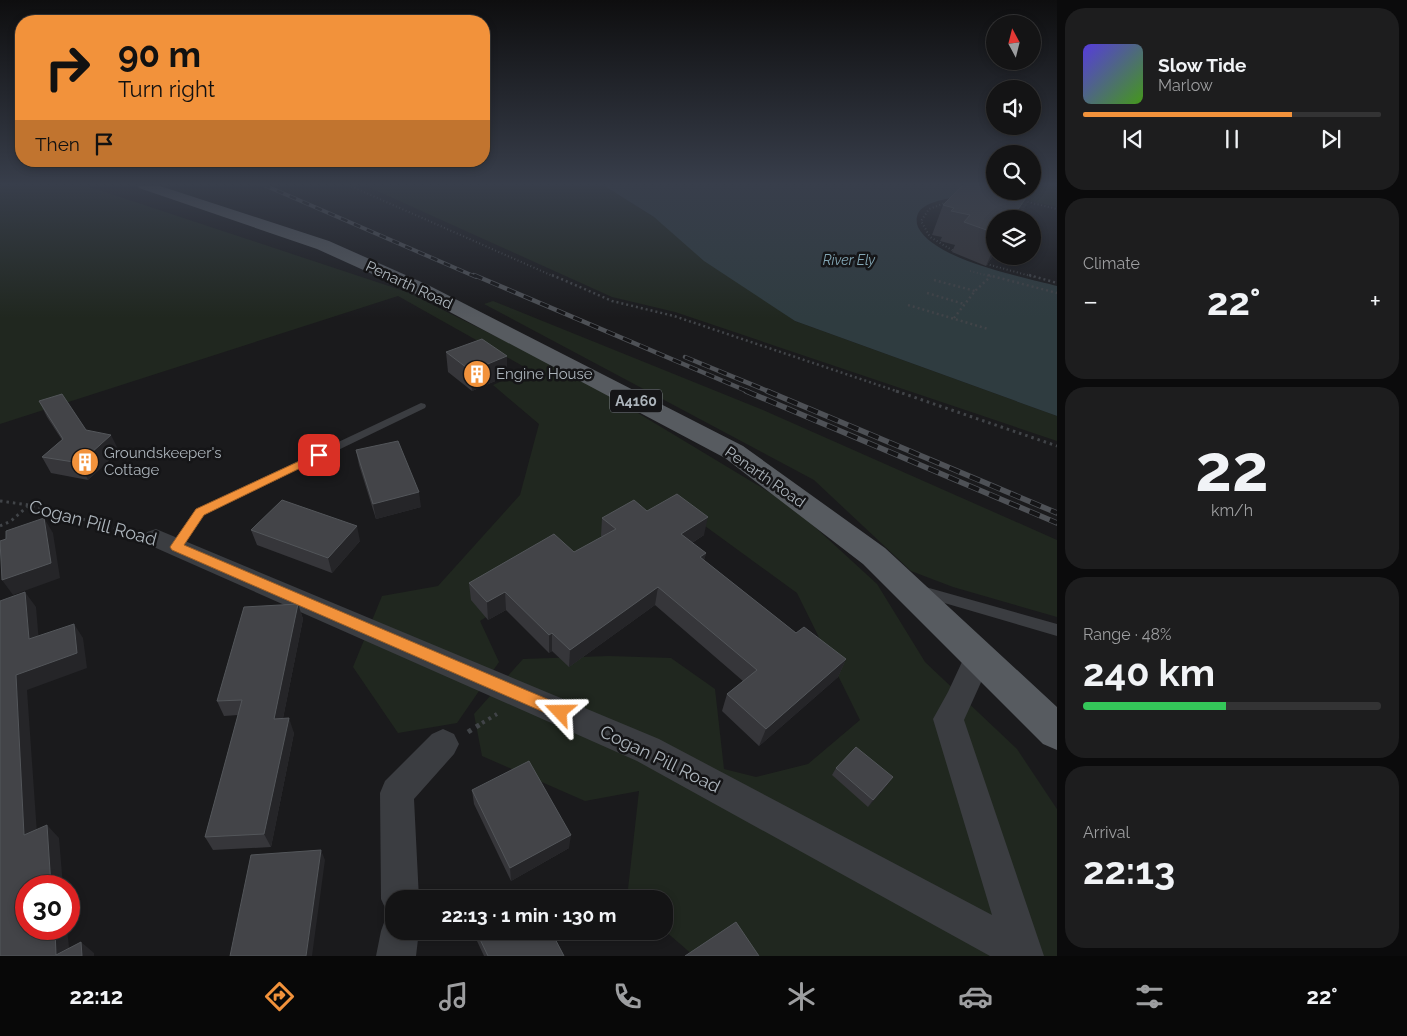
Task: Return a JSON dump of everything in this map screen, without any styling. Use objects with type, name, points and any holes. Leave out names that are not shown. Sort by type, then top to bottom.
[{"type":"main road","name":"Penarth Road","points":[[278,230],[323,245],[421,289],[726,448],[874,556],[1057,732]]},
{"type":"street","name":"Cogan Pill Road","points":[[166,543],[648,750],[1023,954]]},
{"type":"street","points":[[978,658],[959,701],[948,719],[1023,954]]},
{"type":"street","points":[[400,890],[397,793],[443,744]]},
{"type":"street","points":[[396,956],[399,940]]},
{"type":"lane","points":[[166,543],[200,512],[421,406]]},
{"type":"lane","points":[[901,584],[1057,630]]},
{"type":"path","points":[[447,230],[612,301],[674,316],[1057,446]]},
{"type":"path","points":[[925,230],[932,238],[963,256]]},
{"type":"path","points":[[976,261],[1057,283]]},
{"type":"path","points":[[970,271],[1057,294]]},
{"type":"path","points":[[954,318],[975,291],[990,276]]},
{"type":"path","points":[[934,280],[975,291]]},
{"type":"path","points":[[926,294],[965,304]]},
{"type":"path","points":[[908,305],[988,329]]},
{"type":"path","name":"Cogan Pill Road","points":[[0,501],[29,505],[166,543]]},
{"type":"path","points":[[0,526],[11,521],[29,505]]},
{"type":"path","points":[[443,744],[456,739],[525,697]]},
{"type":"shaded area","points":[[0,230],[219,230],[407,292],[583,380],[792,506],[877,584],[925,662],[1017,749],[1057,809],[1057,956],[694,956],[673,938],[673,890],[628,890],[639,791],[585,801],[482,756],[474,714],[523,659],[609,656],[671,658],[715,689],[724,769],[756,777],[808,764],[860,720],[797,593],[679,507],[581,555],[480,621],[499,662],[457,723],[398,733],[353,667],[382,596],[438,586],[520,495],[539,424],[493,385],[528,369],[398,296],[0,424]]},
{"type":"shaded area","points":[[463,230],[671,230],[795,321],[1057,416],[1057,441],[675,312],[612,297]]},
{"type":"shaded area","points":[[493,301],[763,410],[1057,540],[1057,617],[953,587],[911,571],[814,480],[484,304]]},
{"type":"water","name":"River Ely","points":[[668,230],[920,230],[927,239],[960,258],[981,266],[1057,286],[1057,416],[795,321],[704,261]]},
{"type":"building","points":[[482,339],[507,356],[471,371],[446,352]]},
{"type":"building","points":[[62,394],[86,430],[111,435],[80,463],[42,457],[63,439],[39,401]]},
{"type":"building","points":[[398,441],[419,492],[373,504],[356,450]]},
{"type":"building","points":[[677,494],[708,517],[681,534],[706,553],[700,557],[796,633],[804,627],[846,659],[766,729],[727,694],[757,670],[658,587],[570,650],[552,633],[549,635],[505,592],[487,602],[469,583],[554,534],[574,552],[616,529],[602,518],[634,500],[647,511]]},
{"type":"building","points":[[282,500],[357,526],[328,558],[251,530]]},
{"type":"building","points":[[44,518],[51,563],[2,580],[0,541],[6,539],[6,531]]},
{"type":"building","points":[[25,592],[29,639],[74,624],[77,653],[16,675],[24,835],[47,825],[50,875],[15,875],[15,940],[55,940],[56,955],[81,942],[82,956],[0,956],[0,601]]},
{"type":"building","points":[[298,604],[274,719],[289,718],[264,834],[205,837],[242,700],[217,701],[244,607]]},
{"type":"building","points":[[856,747],[893,777],[873,800],[836,768]]},
{"type":"building","points":[[529,761],[571,835],[510,868],[472,790]]},
{"type":"building","points":[[321,850],[306,956],[230,956],[251,855]]},
{"type":"building","points":[[736,922],[759,956],[685,956]]},
{"type":"building","points":[[480,940],[556,940],[564,956],[488,956]]},
{"type":"railway","points":[[367,230],[476,277]]},
{"type":"railway","points":[[474,275],[749,392]]},
{"type":"railway","points":[[685,357],[770,392]]},
{"type":"railway","points":[[746,391],[1057,523]]},
{"type":"railway","points":[[767,391],[1057,513]]},
{"type":"place","name":"Engine House","points":[[477,374]]},
{"type":"place","name":"Groundskeeper's Cottage","points":[[85,462]]},
{"type":"route","points":[[319,455],[200,512],[176,547],[560,712]]}]
